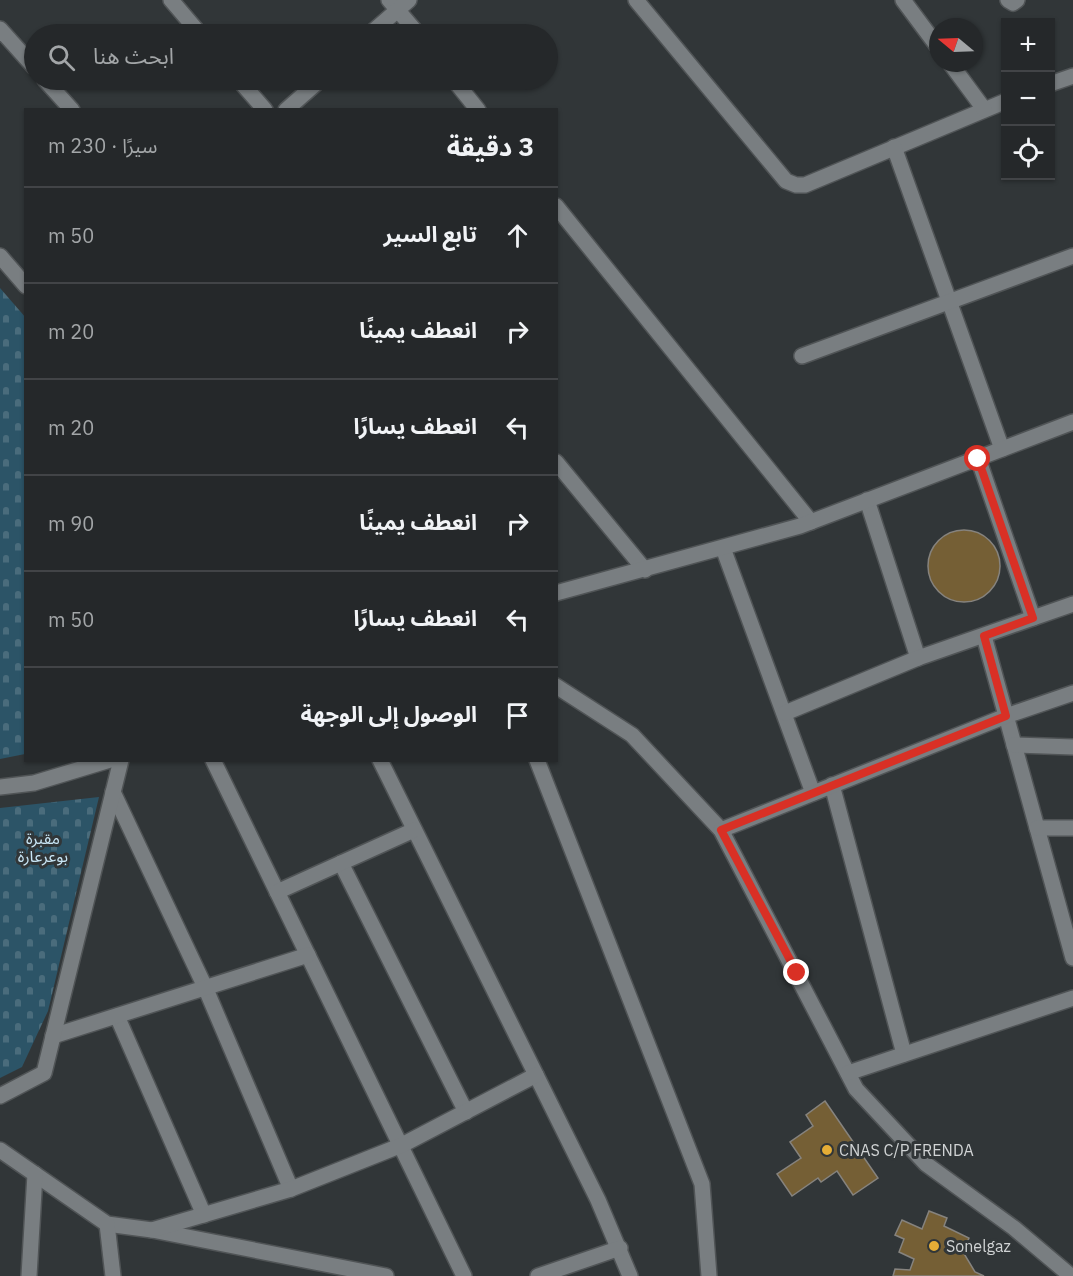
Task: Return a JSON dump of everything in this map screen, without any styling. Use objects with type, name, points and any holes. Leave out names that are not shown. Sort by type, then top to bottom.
[{"type":"street","points":[[171,0],[192,24]]},
{"type":"street","points":[[636,0],[786,181],[805,185],[1001,103]]},
{"type":"street","points":[[903,0],[929,35]]},
{"type":"street","points":[[1008,0],[1013,3],[1017,0]]},
{"type":"street","points":[[379,24],[399,3],[412,24]]},
{"type":"street","points":[[0,29],[24,56]]},
{"type":"street","points":[[957,72],[984,109]]},
{"type":"street","points":[[1055,82],[1073,76]]},
{"type":"street","points":[[54,90],[70,108]]},
{"type":"street","points":[[248,90],[263,108]]},
{"type":"street","points":[[288,108],[309,90]]},
{"type":"street","points":[[462,90],[476,108]]},
{"type":"street","points":[[894,147],[951,301],[1002,449]]},
{"type":"street","points":[[558,208],[811,522]]},
{"type":"street","points":[[0,256],[24,284]]},
{"type":"street","points":[[802,356],[1073,256]]},
{"type":"street","points":[[558,592],[811,522],[1073,422]]},
{"type":"street","points":[[978,459],[1033,618]]},
{"type":"street","points":[[558,464],[645,570]]},
{"type":"street","points":[[867,500],[918,658]]},
{"type":"street","points":[[723,548],[813,793]]},
{"type":"street","points":[[785,713],[918,658],[1073,604]]},
{"type":"street","points":[[984,636],[1037,828],[1066,910],[1073,958]]},
{"type":"street","points":[[558,687],[632,735],[721,830],[856,1089],[926,1164],[1014,1228],[1071,1276]]},
{"type":"street","points":[[721,830],[1006,716],[1073,693]]},
{"type":"street","points":[[1014,746],[1073,747]]},
{"type":"street","points":[[0,787],[34,783],[103,762]]},
{"type":"street","points":[[0,1096],[44,1073],[120,762]]},
{"type":"street","points":[[214,762],[464,1276]]},
{"type":"street","points":[[381,762],[620,1248],[630,1276]]},
{"type":"street","points":[[538,762],[702,1184],[709,1276]]},
{"type":"street","points":[[832,785],[904,1054]]},
{"type":"street","points":[[113,792],[206,987],[291,1189]]},
{"type":"street","points":[[1037,828],[1073,828]]},
{"type":"street","points":[[277,892],[414,830]]},
{"type":"street","points":[[341,863],[466,1112]]},
{"type":"street","points":[[53,1036],[308,955]]},
{"type":"street","points":[[848,1072],[1073,998]]},
{"type":"street","points":[[117,1016],[204,1215]]},
{"type":"street","points":[[152,1230],[291,1189],[402,1145],[536,1075]]},
{"type":"street","points":[[0,1150],[107,1224],[152,1230],[386,1276]]},
{"type":"street","points":[[29,1276],[35,1174]]},
{"type":"street","points":[[107,1224],[113,1276]]},
{"type":"street","points":[[538,1276],[620,1248]]},
{"type":"green space","points":[[0,288],[24,316],[24,754],[0,759]]},
{"type":"green space","name":"مقبرة بوعرعارة","points":[[99,797],[48,1011],[22,1067],[0,1078],[0,808]]},
{"type":"building","points":[[964,530],[984,536],[994,546],[1000,566],[994,586],[984,596],[964,602],[944,596],[934,586],[928,566],[934,546],[944,536]]},
{"type":"building","name":"CNAS C/P FRENDA","points":[[825,1101],[878,1178],[853,1195],[837,1171],[821,1182],[818,1178],[792,1196],[777,1174],[801,1158],[790,1142],[813,1126],[806,1115]]},
{"type":"building","name":"Sonelgaz","points":[[929,1211],[947,1218],[944,1226],[969,1238],[963,1252],[975,1272],[984,1276],[893,1276],[895,1269],[910,1270],[914,1259],[899,1252],[904,1239],[895,1235],[902,1220],[922,1229]]},
{"type":"place","name":"CNAS C/P FRENDA","points":[[827,1150]]},
{"type":"place","name":"Sonelgaz","points":[[934,1246]]},
{"type":"route","points":[[797,973],[721,830],[1006,716],[984,636],[1033,618],[978,459]]}]
